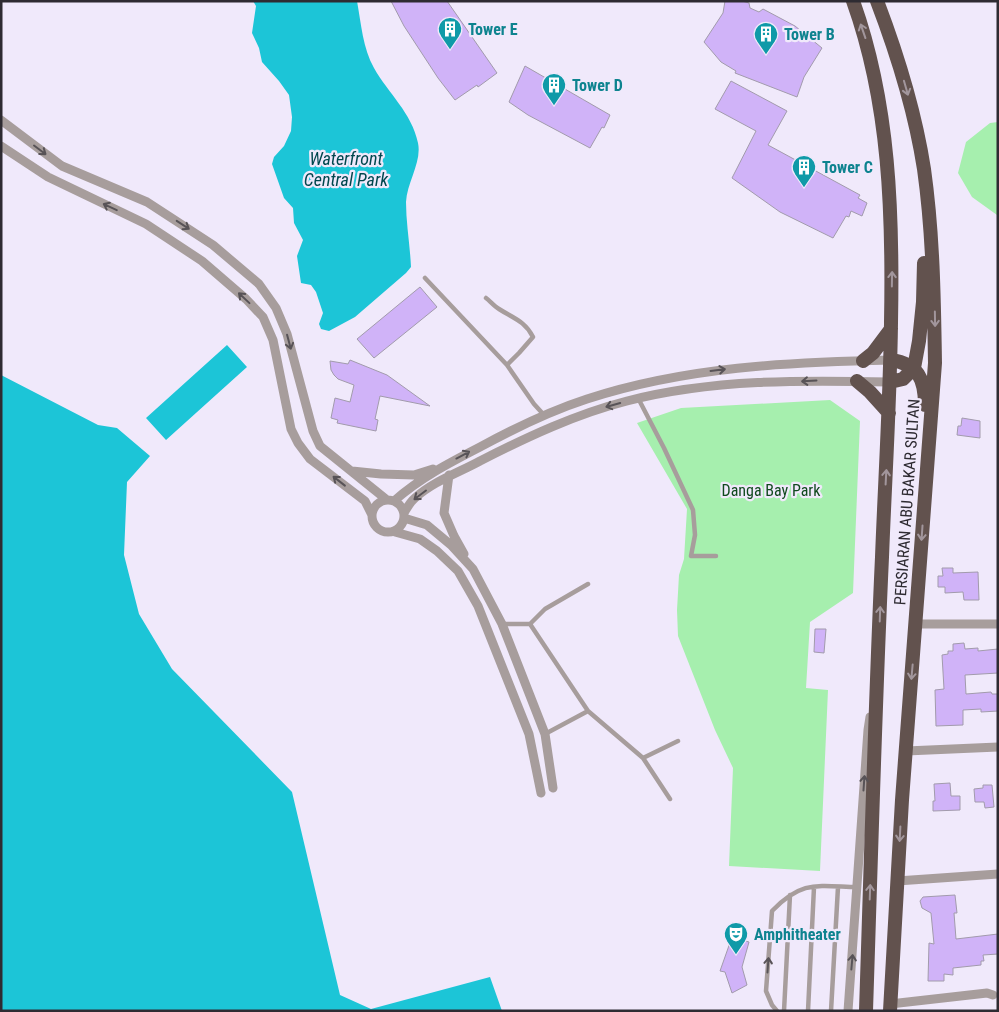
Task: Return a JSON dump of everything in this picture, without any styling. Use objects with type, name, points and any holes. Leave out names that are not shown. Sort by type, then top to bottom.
[{"type":"highway","name":"PERSIARAN ABU BAKAR SULTAN","points":[[853,1],[873,65],[879,98],[888,165],[892,270],[891,360],[866,1011]]},
{"type":"highway","name":"PERSIARAN ABU BAKAR SULTAN","points":[[877,1],[893,41],[912,108],[924,170],[932,264],[935,363],[906,751],[890,1008]]},
{"type":"highway","points":[[890,382],[903,379],[914,368],[923,302],[928,210]]},
{"type":"highway","points":[[863,361],[873,353],[891,328]]},
{"type":"highway","points":[[891,360],[902,362],[914,368],[922,380],[925,396],[924,508]]},
{"type":"highway","points":[[858,381],[888,413]]},
{"type":"street","points":[[1,120],[62,166],[147,202],[213,245],[259,284],[276,308],[287,334],[313,431],[320,446],[390,501],[400,506],[404,515],[427,525],[451,545],[473,569]]},
{"type":"street","points":[[1,146],[48,177],[146,224],[202,262],[246,299],[263,317],[273,340],[292,429],[298,443],[310,459],[364,501],[372,515],[374,524],[380,530],[420,539],[437,551],[458,571],[478,606],[529,734],[541,793]]},
{"type":"street","points":[[372,515],[374,508],[378,504],[390,501],[442,466],[515,428],[588,399],[670,378],[719,370],[829,361],[891,360]]},
{"type":"street","points":[[395,532],[401,526],[404,515],[414,499],[449,475],[466,469],[522,439],[590,412],[638,398],[719,385],[830,380],[890,382]]},
{"type":"street","points":[[352,471],[414,475],[442,466]]},
{"type":"street","points":[[449,475],[444,513],[454,536],[502,624],[545,734],[553,788]]},
{"type":"street","points":[[916,624],[998,624]]},
{"type":"street","points":[[848,1011],[868,730],[878,680]]},
{"type":"street","points":[[906,751],[998,747]]},
{"type":"street","points":[[897,881],[998,874]]},
{"type":"street","points":[[890,1008],[987,993],[993,994]]},
{"type":"lane","points":[[425,278],[507,365],[544,415]]},
{"type":"lane","points":[[486,298],[518,319],[528,328],[533,337],[507,365]]},
{"type":"lane","points":[[638,398],[693,510],[695,535],[691,556],[716,556]]},
{"type":"lane","points":[[502,624],[530,624],[545,609],[588,584]]},
{"type":"lane","points":[[530,624],[588,711],[643,758],[670,799]]},
{"type":"lane","points":[[545,734],[588,711]]},
{"type":"lane","points":[[643,758],[678,741]]},
{"type":"lane","points":[[777,1011],[766,991],[772,911],[795,891],[814,887],[858,887]]},
{"type":"lane","points":[[808,1011],[814,887]]},
{"type":"lane","points":[[832,1011],[838,887]]},
{"type":"lane","points":[[784,1011],[790,895]]},
{"type":"green space","points":[[998,122],[997,215],[972,197],[958,173],[966,142],[990,123]]},
{"type":"green space","name":"Danga Bay Park","points":[[830,400],[860,421],[853,593],[810,622],[806,688],[828,690],[820,871],[729,866],[733,768],[715,730],[678,636],[679,575],[684,559],[687,509],[637,423],[681,408]]},
{"type":"water","name":"Waterfront Central Park","points":[[253,1],[357,1],[363,36],[370,61],[411,122],[418,143],[418,157],[406,202],[411,267],[355,317],[329,331],[321,329],[319,324],[323,313],[316,292],[311,285],[301,283],[297,256],[303,240],[294,223],[293,208],[284,198],[272,164],[274,157],[284,146],[291,131],[292,117],[289,95],[262,62],[259,48],[252,33],[256,6]]},
{"type":"water","points":[[227,345],[247,367],[166,440],[146,418]]},
{"type":"water","points":[[1,375],[98,425],[117,428],[150,456],[127,482],[124,555],[139,614],[172,669],[292,792],[340,995],[371,1009],[490,977],[502,1011],[1,1011]]},
{"type":"building","name":"Tower E","points":[[391,1],[447,1],[497,73],[478,87],[477,85],[455,100],[438,78],[404,26]]},
{"type":"building","name":"Tower B","points":[[725,1],[749,3],[750,8],[759,12],[763,9],[795,26],[822,48],[804,77],[797,97],[735,73],[736,71],[721,62],[704,42],[723,13]]},
{"type":"building","name":"Tower D","points":[[525,66],[610,115],[604,128],[602,127],[590,148],[528,115],[509,102]]},
{"type":"building","name":"Tower C","points":[[731,81],[787,111],[768,145],[860,195],[858,198],[867,203],[862,216],[851,211],[849,217],[846,216],[833,238],[780,212],[732,178],[756,131],[715,109]]},
{"type":"building","points":[[420,287],[437,307],[374,358],[357,339]]},
{"type":"building","points":[[350,360],[387,375],[430,406],[380,396],[375,419],[378,420],[376,431],[337,423],[338,420],[331,418],[335,398],[350,402],[354,385],[338,379],[334,375],[331,370],[330,361],[348,364]]},
{"type":"building","points":[[962,418],[980,421],[980,438],[957,435],[958,426],[961,426]]},
{"type":"building","points":[[942,568],[953,568],[953,573],[978,572],[979,600],[964,600],[963,592],[945,593],[945,587],[938,587],[938,576],[943,576]]},
{"type":"building","points":[[815,629],[826,629],[824,653],[814,652]]},
{"type":"building","points":[[964,643],[965,649],[978,648],[978,651],[998,649],[998,673],[965,675],[966,694],[991,692],[992,694],[998,694],[998,711],[981,712],[981,709],[963,710],[963,725],[936,726],[935,690],[944,689],[942,655],[948,654],[948,651],[953,651],[953,644]]},
{"type":"building","points":[[950,783],[951,796],[960,796],[960,810],[933,811],[933,801],[935,801],[934,784]]},
{"type":"building","points":[[983,785],[992,785],[994,807],[985,808],[984,802],[975,802],[974,789],[983,788]]},
{"type":"building","points":[[955,895],[957,913],[954,913],[956,939],[998,934],[998,954],[983,955],[984,961],[981,961],[981,965],[953,968],[953,975],[944,974],[944,981],[928,981],[929,943],[934,944],[931,913],[922,908],[920,901],[923,897]]},
{"type":"building","name":"Amphitheater","points":[[732,937],[749,942],[742,967],[747,985],[732,993],[725,972],[720,971]]},
{"type":"place","name":"Tower E","points":[[450,50]]},
{"type":"place","name":"Tower B","points":[[766,55]]},
{"type":"place","name":"Tower D","points":[[554,106]]},
{"type":"place","name":"Tower C","points":[[804,188]]},
{"type":"place","name":"Amphitheater","points":[[736,955]]}]
